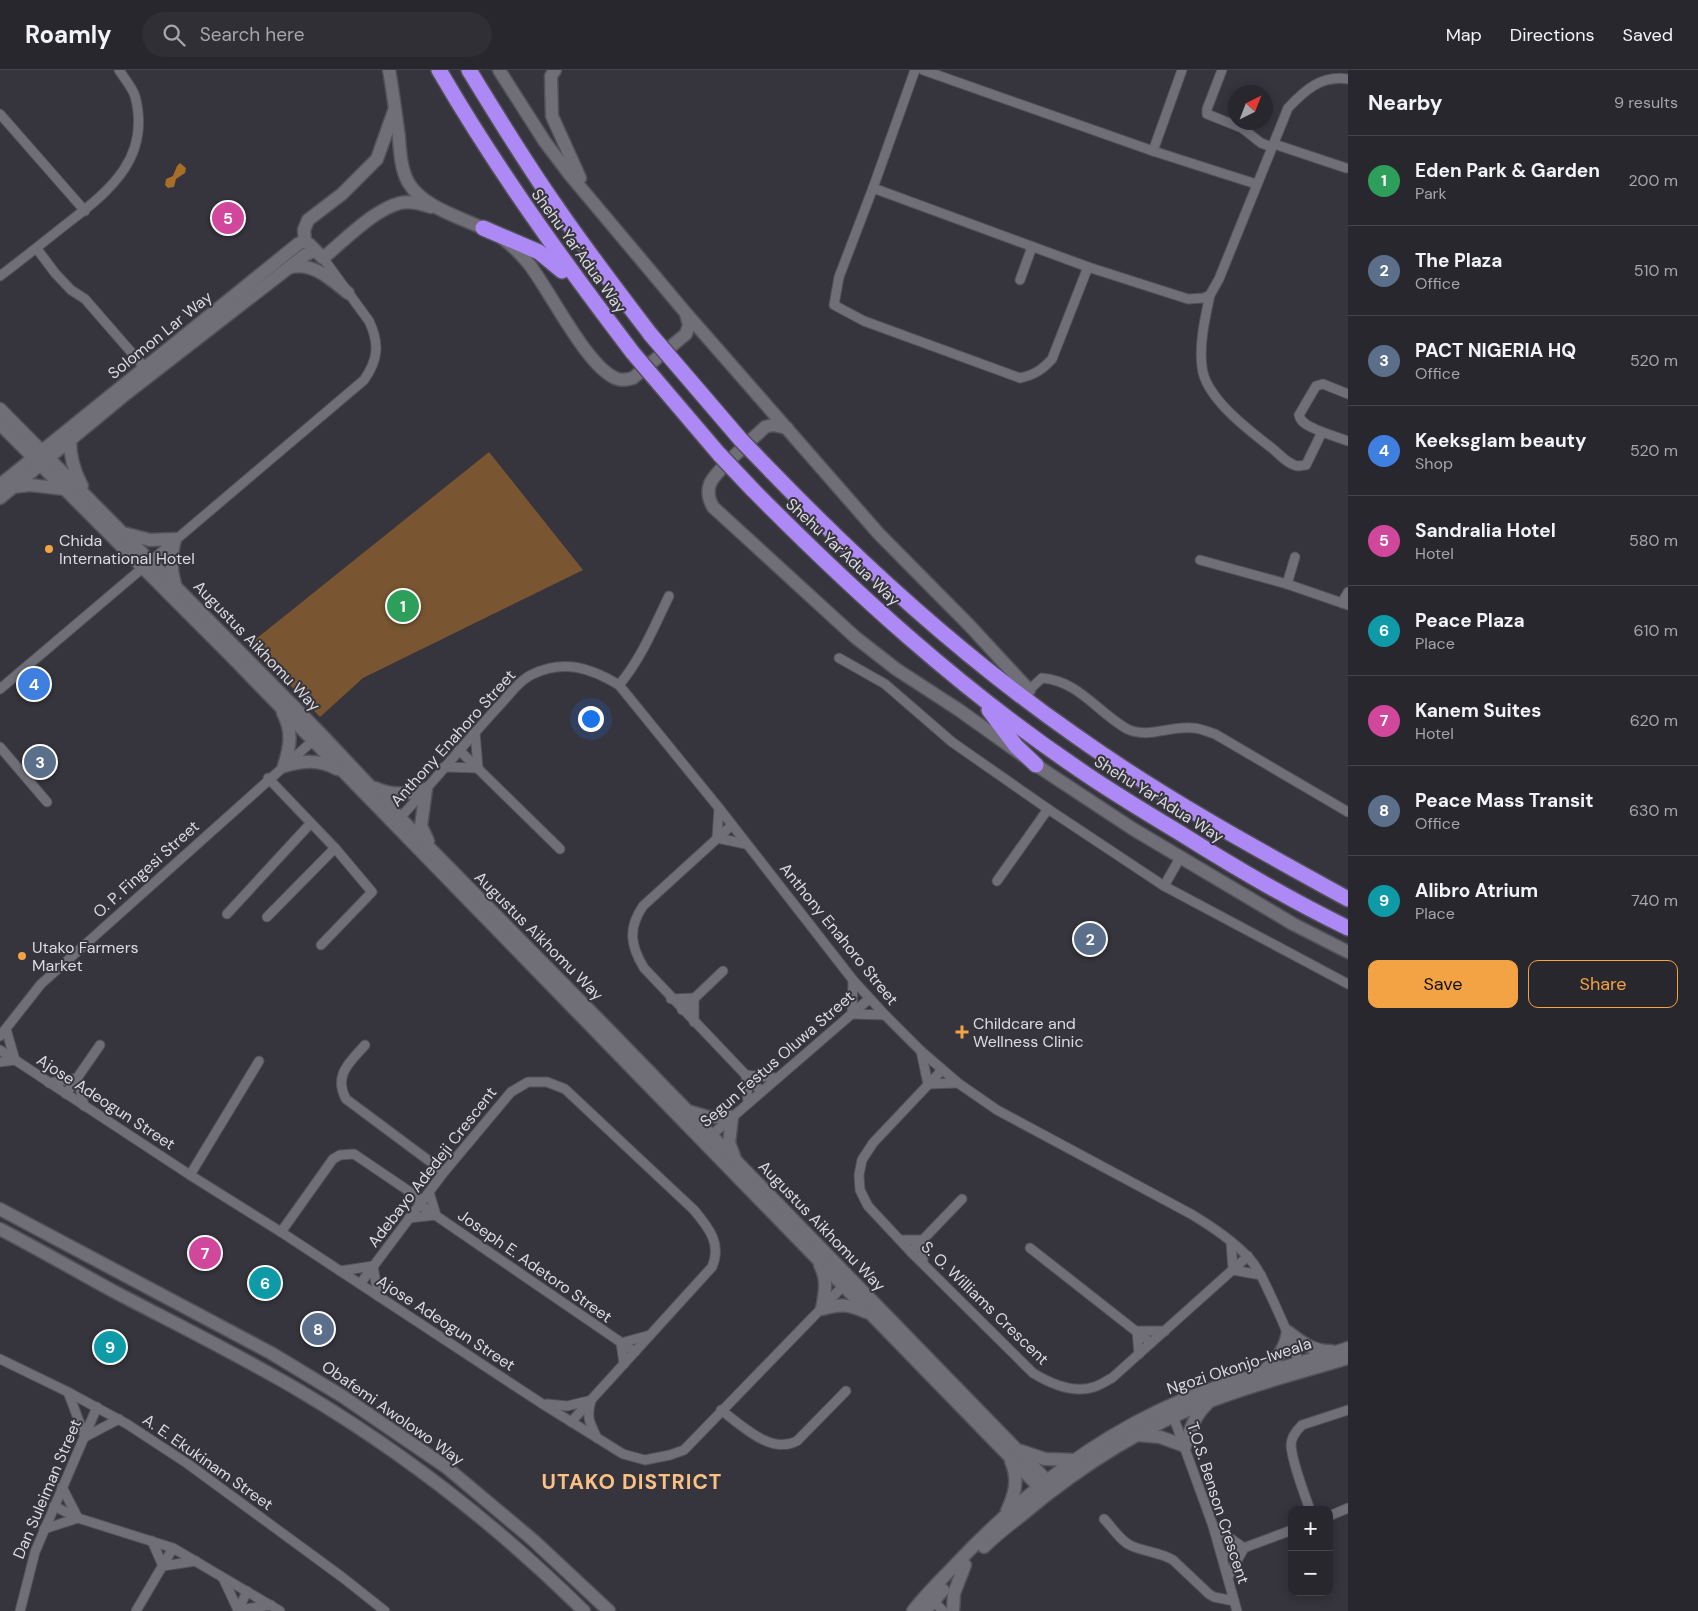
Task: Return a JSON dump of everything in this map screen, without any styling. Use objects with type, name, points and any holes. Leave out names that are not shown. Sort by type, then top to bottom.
[{"type":"highway","name":"Shehu Yar'Adua Way","points":[[439,70],[465,116],[539,228],[633,353],[719,454],[847,582],[960,680],[1033,737],[1108,788],[1250,875],[1348,928]]},
{"type":"highway","name":"Shehu Yar'Adua Way","points":[[469,70],[511,139],[555,205],[587,251],[651,335],[728,425],[822,523],[916,611],[961,649],[1076,736],[1202,816],[1348,899]]},
{"type":"highway","points":[[483,228],[526,245],[550,260],[559,267],[608,320]]},
{"type":"highway","points":[[960,680],[993,715],[1016,746],[1036,765]]},
{"type":"highway","points":[[1029,690],[1053,717],[1076,736]]},
{"type":"street","points":[[0,276],[85,211],[116,182],[129,163],[138,140],[138,118],[134,95],[119,70]]},
{"type":"street","points":[[390,70],[402,161],[408,182],[420,196],[446,212],[483,228],[507,242],[518,252],[539,278],[582,346],[602,369],[615,379],[634,378],[686,334],[689,325],[685,312]]},
{"type":"street","points":[[499,70],[548,146],[685,312],[885,540],[970,626],[1029,690],[1042,678],[1056,679],[1068,684],[1128,729],[1148,732],[1192,727],[1215,734],[1348,812]]},
{"type":"street","points":[[555,70],[551,76],[552,116],[589,196]]},
{"type":"street","points":[[915,70],[839,277],[834,305],[864,321],[1020,378],[1032,375],[1044,368],[1052,360],[1088,267]]},
{"type":"street","points":[[923,70],[1153,151],[1256,184]]},
{"type":"street","points":[[1153,151],[1182,70]]},
{"type":"street","points":[[1222,70],[1207,109],[1207,114],[1242,128],[1261,143],[1346,168]]},
{"type":"street","points":[[1322,432],[1306,465],[1299,466],[1290,463],[1259,439],[1225,408],[1209,387],[1202,368],[1203,327],[1210,295],[1219,279],[1288,108],[1313,85],[1325,80],[1348,79]]},
{"type":"street","points":[[0,689],[175,539],[329,411],[364,380],[373,367],[376,353],[375,333],[369,321],[302,242],[308,220],[359,178],[377,159],[394,108]]},
{"type":"street","points":[[0,114],[85,211]]},
{"type":"street","points":[[548,146],[561,139]]},
{"type":"street","points":[[873,188],[1088,267],[1188,299],[1204,298],[1210,295]]},
{"type":"street","name":"Solomon Lar Way","points":[[67,437],[288,268],[344,240],[377,214],[400,203],[425,205],[446,212]]},
{"type":"street","name":"Solomon Lar Way","points":[[0,498],[12,482],[67,437],[145,368],[302,242]]},
{"type":"street","points":[[1020,280],[1032,247]]},
{"type":"street","points":[[37,249],[61,279],[71,290],[85,299],[145,368]]},
{"type":"street","points":[[288,268],[294,266],[325,274],[348,294]]},
{"type":"street","points":[[1348,394],[1323,384],[1316,386],[1299,415],[1300,420],[1304,424],[1348,441]]},
{"type":"street","name":"Augustus Aikhomu Way","points":[[0,409],[65,489],[147,564],[280,708],[316,737],[370,786],[397,822],[435,853],[684,1108],[707,1139],[738,1162],[847,1282],[1046,1487]]},
{"type":"street","name":"Augustus Aikhomu Way","points":[[0,424],[22,438]]},
{"type":"street","points":[[787,428],[773,425],[765,427],[716,475],[708,491],[713,507],[874,653],[1036,765],[1133,829],[1293,924],[1348,952]]},
{"type":"street","points":[[65,489],[12,482],[18,463],[22,438],[43,440],[67,437],[75,474],[92,500]]},
{"type":"street","name":"Augustus Aikhomu Way","points":[[41,458],[92,500],[124,534],[147,564],[175,585],[316,737],[343,772],[397,822],[707,1139],[815,1256],[847,1282],[871,1314],[1012,1452]]},
{"type":"street","name":"Solomon Lar Way","points":[[0,486],[12,482]]},
{"type":"street","points":[[124,534],[150,540],[175,539]]},
{"type":"street","points":[[175,539],[171,568],[175,585]]},
{"type":"street","points":[[1287,584],[1295,557]]},
{"type":"street","points":[[1200,560],[1287,584],[1345,604],[1348,592]]},
{"type":"street","points":[[619,685],[638,660],[668,596]]},
{"type":"street","points":[[839,658],[885,684],[952,742],[1164,886],[1348,984]]},
{"type":"street","name":"Anthony Enahoro Street","points":[[397,822],[475,732],[522,681],[532,674],[562,666],[578,667],[600,674],[619,685],[719,808],[853,980],[885,1015],[942,1070],[997,1110],[1209,1224],[1232,1242],[1248,1256],[1260,1275],[1288,1332],[1301,1367]]},
{"type":"street","points":[[280,708],[287,720],[290,736],[290,747],[284,766]]},
{"type":"street","points":[[475,732],[478,768]]},
{"type":"street","name":"O. P. Fingesi Street","points":[[3,1032],[41,984],[268,778],[316,737]]},
{"type":"street","points":[[0,747],[47,802]]},
{"type":"street","points":[[459,750],[560,849]]},
{"type":"street","points":[[284,766],[304,761],[320,762],[343,772]]},
{"type":"street","points":[[444,767],[478,768]]},
{"type":"street","points":[[268,778],[335,848],[372,892],[321,945]]},
{"type":"street","points":[[370,786],[383,792],[397,795],[426,789],[421,826],[435,853]]},
{"type":"street","points":[[718,838],[719,808]]},
{"type":"street","points":[[997,881],[1048,809]]},
{"type":"street","points":[[227,914],[310,824]]},
{"type":"street","points":[[732,825],[643,906],[632,930],[636,955],[644,968],[671,999],[761,1091]]},
{"type":"street","points":[[718,838],[746,844]]},
{"type":"street","points":[[267,917],[335,848]]},
{"type":"street","points":[[1164,886],[1180,858]]},
{"type":"street","points":[[682,1010],[723,971]]},
{"type":"street","points":[[853,980],[852,1014],[885,1015]]},
{"type":"street","points":[[671,999],[694,998]]},
{"type":"street","points":[[694,998],[694,1022]]},
{"type":"street","name":"Segun Festus Oluwa Street","points":[[707,1139],[870,999]]},
{"type":"street","points":[[0,1062],[14,1060],[3,1032]]},
{"type":"street","points":[[66,1094],[100,1045]]},
{"type":"street","points":[[365,1045],[342,1073],[342,1086],[346,1099],[444,1172]]},
{"type":"street","name":"Ajose Adeogun Street","points":[[0,1050],[190,1175],[623,1454],[645,1460],[684,1450],[847,1282]]},
{"type":"street","points":[[921,1051],[928,1084],[958,1083]]},
{"type":"street","points":[[190,1175],[259,1061]]},
{"type":"street","name":"S. O. Williams Crescent","points":[[942,1070],[873,1142],[862,1160],[859,1175],[860,1190],[868,1206],[900,1240],[1033,1373],[1052,1384],[1071,1389],[1093,1388],[1112,1378],[1248,1256]]},
{"type":"street","points":[[746,1075],[776,1078]]},
{"type":"street","points":[[746,1075],[748,1103]]},
{"type":"street","points":[[49,1083],[78,1078]]},
{"type":"street","points":[[78,1078],[84,1106]]},
{"type":"street","name":"Adebayo Adedeji Crescent","points":[[360,1284],[444,1172],[510,1092],[528,1082],[547,1082],[565,1089],[694,1210],[709,1227],[716,1242],[716,1258],[712,1267],[571,1422]]},
{"type":"street","points":[[684,1108],[700,1116],[732,1117],[729,1129],[729,1143],[731,1152],[738,1162]]},
{"type":"street","name":"Joseph E. Adetoro Street","points":[[281,1232],[333,1159],[347,1153],[354,1154],[421,1202],[436,1216],[635,1352]]},
{"type":"street","points":[[409,1218],[436,1216],[429,1192]]},
{"type":"street","points":[[912,1252],[962,1199]]},
{"type":"street","name":"Obafemi Awolowo Way","points":[[0,1209],[271,1353],[342,1396],[446,1467],[533,1540],[609,1611]]},
{"type":"street","name":"Obafemi Awolowo Way","points":[[0,1229],[114,1291],[233,1352],[323,1405],[383,1444],[476,1515],[532,1562],[584,1611]]},
{"type":"street","points":[[900,1240],[923,1240]]},
{"type":"street","points":[[923,1240],[923,1263]]},
{"type":"street","points":[[1232,1242],[1233,1270],[1260,1275]]},
{"type":"street","points":[[1030,1248],[1152,1343]]},
{"type":"street","points":[[815,1256],[824,1272],[826,1283],[822,1309],[838,1305],[849,1305],[871,1314]]},
{"type":"street","points":[[340,1271],[373,1266],[378,1296]]},
{"type":"street","points":[[1137,1331],[1165,1331]]},
{"type":"street","points":[[1137,1331],[1139,1354]]},
{"type":"street","points":[[1262,1373],[1280,1356],[1288,1332],[1315,1349],[1346,1352]]},
{"type":"street","points":[[624,1364],[621,1343],[650,1335]]},
{"type":"street","name":"Ngozi Okonjo-Iweala","points":[[913,1611],[931,1597],[1075,1460],[1139,1420],[1210,1401],[1346,1352]]},
{"type":"street","name":"A. E. Ekukinam Street","points":[[0,1359],[120,1419],[188,1464],[385,1611]]},
{"type":"street","name":"Ngozi Okonjo-Iweala","points":[[925,1611],[931,1597],[1006,1514],[1046,1487],[1136,1435],[1171,1411],[1207,1390],[1262,1373],[1301,1367]]},
{"type":"street","points":[[68,1392],[85,1437],[120,1419]]},
{"type":"street","points":[[721,1410],[764,1439],[781,1445],[789,1445],[797,1441],[846,1392]]},
{"type":"street","points":[[542,1403],[566,1406],[591,1400],[588,1412],[589,1420],[597,1438]]},
{"type":"street","points":[[1136,1435],[1160,1437],[1185,1446],[1196,1416],[1210,1401]]},
{"type":"street","name":"Dan Suleiman Street","points":[[20,1611],[30,1568],[44,1528],[97,1407]]},
{"type":"street","points":[[1309,1506],[1294,1458],[1293,1437],[1296,1430],[1302,1425],[1348,1410]]},
{"type":"street","name":"T.O.S. Benson Crescent","points":[[1171,1411],[1213,1526],[1238,1611]]},
{"type":"street","points":[[1006,1514],[1016,1487],[1012,1452],[1045,1459],[1075,1460]]},
{"type":"street","points":[[62,1487],[78,1518]]},
{"type":"street","points":[[54,1506],[78,1518],[174,1548],[280,1611]]},
{"type":"street","points":[[1333,1514],[1348,1508]]},
{"type":"street","points":[[44,1528],[78,1518]]},
{"type":"street","points":[[1104,1519],[1132,1546],[1167,1556],[1214,1597],[1234,1601]]},
{"type":"street","points":[[1213,1526],[1244,1548]]},
{"type":"street","points":[[1222,1556],[1288,1532]]},
{"type":"street","points":[[152,1541],[163,1566]]},
{"type":"street","points":[[136,1611],[174,1548]]},
{"type":"street","points":[[1228,1577],[1244,1548]]},
{"type":"street","points":[[163,1566],[196,1561]]},
{"type":"street","points":[[953,1611],[954,1593],[965,1565]]},
{"type":"street","points":[[223,1578],[238,1610]]},
{"type":"street","points":[[238,1610],[247,1591]]},
{"type":"street","points":[[931,1597],[944,1611]]},
{"type":"street","points":[[238,1610],[271,1605]]},
{"type":"shaded area","points":[[180,163],[186,168],[185,173],[176,179],[174,187],[168,188],[165,185],[166,179],[173,176]]},
{"type":"shaded area","points":[[489,452],[583,570],[363,678],[320,717],[251,643]]},
{"type":"place","name":"Sandralia Hotel","points":[[228,218]]},
{"type":"place","name":"Chida International Hotel","points":[[49,549]]},
{"type":"place","name":"Eden Park & Garden","points":[[403,606]]},
{"type":"place","name":"Keeksglam beauty","points":[[34,684]]},
{"type":"place","name":"PACT NIGERIA HQ","points":[[40,762]]},
{"type":"place","name":"The Plaza","points":[[1090,939]]},
{"type":"place","name":"Utako Farmers Market","points":[[22,956]]},
{"type":"place","name":"Childcare and Wellness Clinic","points":[[962,1032]]},
{"type":"place","name":"Kanem Suites","points":[[205,1253]]},
{"type":"place","name":"Peace Plaza","points":[[265,1283]]},
{"type":"place","name":"Peace Mass Transit","points":[[318,1329]]},
{"type":"place","name":"Alibro Atrium","points":[[110,1347]]},
{"type":"district","name":"UTAKO DISTRICT","points":[[632,1482]]}]
